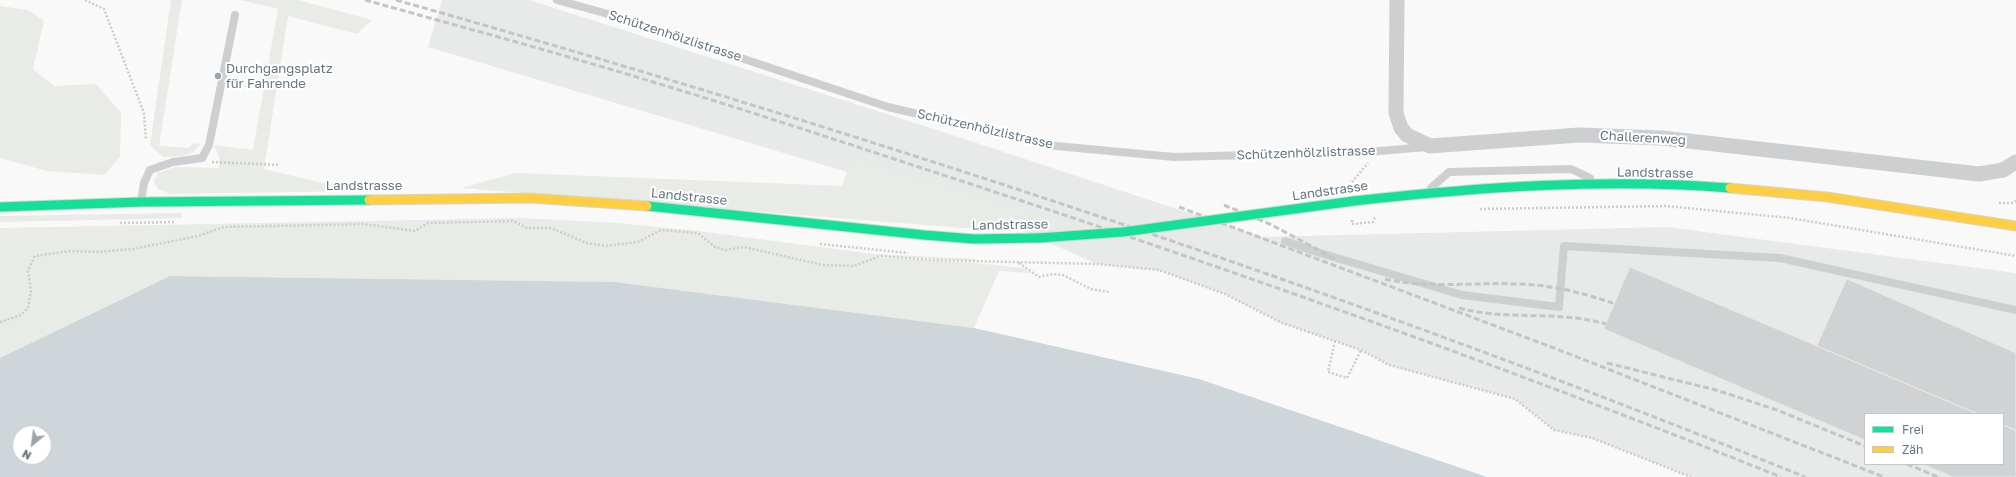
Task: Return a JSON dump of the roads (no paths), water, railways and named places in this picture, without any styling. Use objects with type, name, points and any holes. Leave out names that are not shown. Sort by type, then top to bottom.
[{"type":"main road","name":"Landstrasse","points":[[0,207],[38,207],[141,202],[530,198],[667,207],[924,235],[974,239],[1039,238],[1123,232],[1426,192],[1602,184],[1763,190],[1833,197],[2016,226]]},
{"type":"main road","points":[[8,196],[38,207]]},
{"type":"street","name":"Challerenweg","points":[[1396,0],[1396,113],[1401,128],[1407,135],[1430,146],[1579,135],[1662,138],[1979,174],[2003,170],[2016,162]]},
{"type":"lane","name":"Schützenhölzlistrasse","points":[[557,0],[615,16],[888,107],[1056,146],[1174,157],[1368,152],[1430,146]]},
{"type":"lane","points":[[141,202],[144,183],[150,170],[173,162],[202,158],[209,145],[235,15]]},
{"type":"lane","points":[[1426,192],[1449,172],[1571,169],[1602,184]]},
{"type":"lane","points":[[1285,241],[1320,253],[1462,295],[1559,307],[1564,246],[1780,258],[2016,310]]},
{"type":"railway","points":[[365,0],[677,89],[1046,209],[1363,318],[1573,396],[1781,477]]},
{"type":"railway","points":[[396,0],[753,105],[1107,219],[1283,279],[1458,343],[1632,408],[1805,477]]},
{"type":"railway","points":[[1224,205],[1272,225],[1335,259]]},
{"type":"railway","points":[[1179,207],[1554,348],[1884,477]]},
{"type":"railway","points":[[1385,279],[1419,284],[1502,284],[1543,286],[1580,293],[1615,304]]},
{"type":"railway","points":[[1459,308],[1495,314],[1570,317],[1606,324]]},
{"type":"railway","points":[[1607,363],[1716,390],[1777,410],[1864,446]]},
{"type":"railway","points":[[1909,465],[1938,477]]},
{"type":"place","name":"Durchgangsplatz für Fahrende","points":[[218,76]]}]
